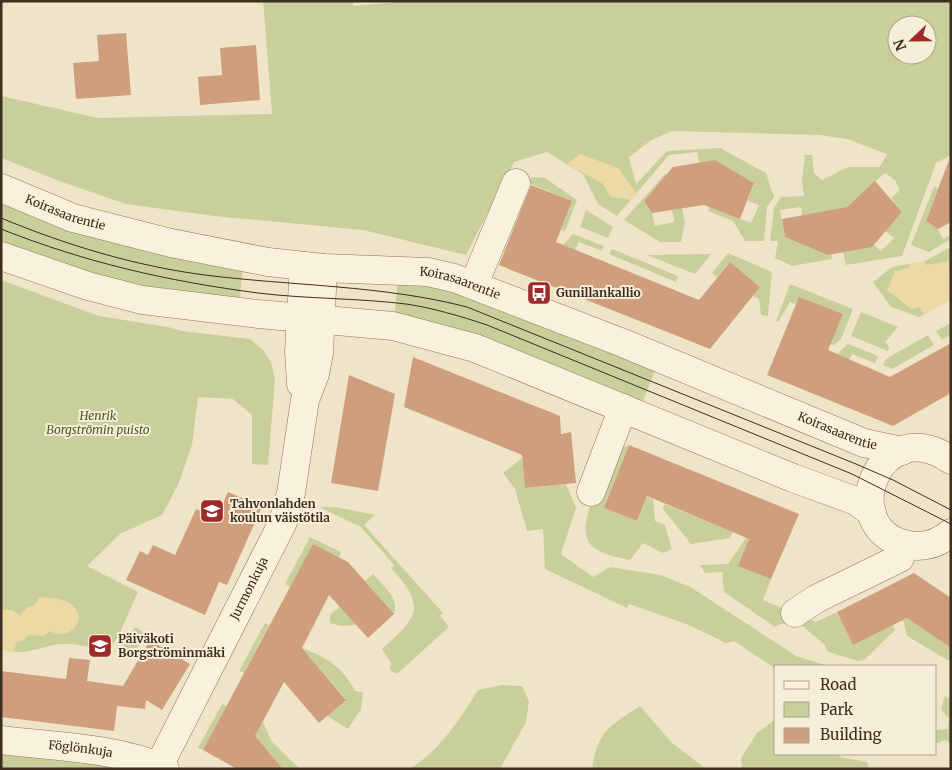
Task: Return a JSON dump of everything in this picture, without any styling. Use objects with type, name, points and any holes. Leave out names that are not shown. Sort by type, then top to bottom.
[{"type":"street","points":[[474,284],[516,183]]},
{"type":"street","name":"Koirasaarentie","points":[[1,188],[72,218],[171,244],[261,261],[314,267],[428,272],[474,284],[632,346],[864,443],[939,452],[951,460]]},
{"type":"street","points":[[1,256],[70,281],[142,300],[393,326],[443,338],[475,348],[793,478],[856,501],[872,513]]},
{"type":"street","name":"Jurmonkuja","points":[[162,767],[284,522],[291,493],[305,400],[315,374],[312,318],[314,267]]},
{"type":"street","points":[[591,492],[623,408]]},
{"type":"street","points":[[945,544],[914,546],[904,544],[888,536],[876,522],[872,513],[869,494],[873,478],[887,459],[951,432]]},
{"type":"street","points":[[796,613],[816,600],[900,558],[904,544]]},
{"type":"street","name":"Föglönkuja","points":[[1,740],[113,753],[137,758],[162,767]]},
{"type":"green space","points":[[263,1],[353,1],[353,6],[408,1],[951,1],[951,155],[936,163],[902,256],[846,265],[843,252],[874,245],[881,251],[894,238],[885,231],[902,212],[891,198],[900,190],[895,180],[885,173],[847,207],[802,216],[801,207],[780,210],[785,237],[831,254],[832,259],[792,266],[775,258],[778,241],[770,241],[774,208],[781,197],[804,196],[802,181],[805,155],[812,155],[814,173],[822,180],[848,167],[880,167],[887,154],[847,139],[820,135],[672,131],[650,141],[629,157],[636,184],[667,151],[720,148],[766,173],[774,197],[767,207],[764,241],[745,241],[733,221],[708,211],[710,207],[751,223],[759,205],[748,201],[754,183],[715,160],[699,163],[697,152],[669,155],[617,216],[598,204],[583,174],[547,152],[514,162],[466,255],[363,230],[214,216],[126,204],[1,158],[1,96],[98,118],[272,114]]},
{"type":"green space","points":[[665,174],[667,175],[644,201],[652,213],[655,226],[674,222],[672,210],[682,208],[685,222],[681,242],[660,242],[624,220]]},
{"type":"green space","points":[[533,177],[545,178],[577,200],[565,231],[561,230],[572,201],[524,181]]},
{"type":"green space","points":[[934,187],[938,188],[926,221],[938,229],[943,239],[951,235],[951,239],[929,252],[911,245]]},
{"type":"green space","points":[[1,197],[243,263],[239,307],[213,305],[1,250]]},
{"type":"green space","points":[[586,210],[613,227],[608,238],[580,227]]},
{"type":"green space","points":[[573,234],[604,246],[602,251],[579,242],[575,250],[563,245]]},
{"type":"green space","points":[[951,247],[951,299],[919,317],[891,307],[873,282],[892,267],[925,261]]},
{"type":"green space","points":[[612,249],[678,276],[676,282],[609,254]]},
{"type":"green space","points":[[728,253],[772,272],[768,316],[761,315],[759,299],[753,296],[760,287],[730,262],[717,277],[712,273]]},
{"type":"green space","points":[[711,254],[695,274],[647,255]]},
{"type":"green space","points":[[398,277],[425,279],[658,363],[641,406],[394,320]]},
{"type":"green space","name":"Henrik Borgströmin puisto","points":[[1,280],[99,316],[182,331],[250,339],[263,350],[271,362],[275,380],[268,465],[252,464],[252,415],[233,399],[198,397],[192,445],[178,485],[162,515],[120,534],[87,566],[138,592],[118,637],[110,647],[99,648],[58,644],[27,652],[10,652],[1,649]]},
{"type":"green space","points":[[790,284],[853,309],[841,339],[834,345],[830,344],[842,314],[799,297],[796,304],[790,302],[778,322],[776,321]]},
{"type":"green space","points":[[861,312],[898,327],[885,342],[889,347],[888,351],[851,336]]},
{"type":"green space","points":[[951,323],[951,335],[942,340],[936,331]]},
{"type":"green space","points":[[928,335],[934,345],[892,369],[883,365],[886,359]]},
{"type":"green space","points":[[848,344],[878,356],[875,363],[852,354],[849,360],[837,354]]},
{"type":"green space","points":[[629,445],[604,508],[637,521],[647,497],[653,499],[655,521],[665,525],[672,549],[663,553],[643,543],[630,560],[606,554],[593,547],[587,538],[586,526],[593,498],[600,484],[620,448]]},
{"type":"green space","points":[[522,458],[526,488],[566,484],[576,508],[561,554],[593,577],[610,567],[661,575],[692,588],[796,656],[826,665],[774,665],[774,668],[734,641],[726,643],[689,625],[629,604],[627,608],[545,569],[543,529],[527,531],[515,489],[503,473]]},
{"type":"green space","points":[[664,504],[733,532],[730,538],[691,544],[663,509]]},
{"type":"green space","points":[[319,507],[336,507],[375,515],[364,525],[443,613],[440,616],[449,627],[397,674],[390,670],[391,663],[382,649],[410,620],[414,611],[410,593],[391,568],[394,565],[361,527]]},
{"type":"green space","points":[[310,537],[341,552],[339,558],[313,545],[290,587],[285,584]]},
{"type":"green space","points":[[746,538],[749,539],[739,566],[771,579],[763,600],[816,622],[837,612],[853,645],[892,625],[895,630],[864,660],[858,661],[828,652],[824,644],[800,624],[781,624],[775,627],[724,592],[722,572],[705,573],[700,565],[728,564]]},
{"type":"green space","points":[[373,574],[392,597],[395,603],[394,614],[365,581]]},
{"type":"green space","points":[[340,606],[356,625],[341,626],[330,623],[330,615]]},
{"type":"green space","points":[[907,618],[951,648],[951,662],[907,636],[903,620]]},
{"type":"green space","points":[[265,623],[269,625],[244,673],[239,671]]},
{"type":"green space","points":[[135,627],[146,634],[132,657],[121,650]]},
{"type":"green space","points":[[302,648],[319,655],[333,664],[345,675],[355,691],[363,692],[361,709],[348,729],[327,716],[346,699]]},
{"type":"green space","points":[[502,685],[522,686],[529,701],[526,722],[500,769],[409,769],[430,754],[448,734],[478,690]]},
{"type":"green space","points":[[945,696],[951,700],[951,744],[946,740],[937,743],[937,730],[948,729],[949,719],[941,709]]},
{"type":"green space","points":[[222,704],[227,706],[203,750],[198,748]]},
{"type":"green space","points":[[640,706],[671,742],[706,769],[592,769],[598,746],[607,730]]},
{"type":"green space","points":[[774,720],[774,755],[839,755],[840,757],[867,762],[869,769],[742,769],[741,758],[757,733]]},
{"type":"green space","points":[[263,722],[272,742],[300,769],[283,769],[255,736]]},
{"type":"green space","points":[[1,750],[133,769],[1,769]]},
{"type":"sand","points":[[580,154],[618,168],[637,194],[632,200],[611,197],[603,184],[567,164]]},
{"type":"sand","points":[[925,261],[926,265],[949,261],[951,299],[924,315],[920,307],[911,309],[887,290],[895,271],[909,268],[910,264]]},
{"type":"sand","points":[[39,598],[60,599],[73,606],[79,617],[72,630],[64,634],[50,631],[43,636],[28,635],[24,640],[16,643],[14,653],[1,649],[1,610],[13,610],[20,616],[26,608],[35,605]]},
{"type":"building","points":[[126,33],[131,95],[76,99],[73,63],[99,61],[97,35]]},
{"type":"building","points":[[256,45],[260,100],[200,105],[198,77],[222,75],[220,48]]},
{"type":"building","points":[[715,160],[754,183],[740,219],[704,205],[652,213],[644,201],[673,167]]},
{"type":"building","points":[[949,160],[951,222],[938,229],[926,221]]},
{"type":"building","points":[[875,181],[902,212],[872,247],[828,255],[785,237],[782,219],[847,207]]},
{"type":"building","points":[[531,185],[572,201],[556,242],[699,300],[730,262],[760,287],[710,349],[499,265]]},
{"type":"building","points":[[799,297],[843,314],[828,350],[890,377],[951,343],[951,393],[893,426],[767,375]]},
{"type":"building","points":[[413,357],[560,416],[561,434],[571,432],[576,483],[525,488],[522,455],[404,407]]},
{"type":"building","points":[[349,375],[395,394],[378,491],[331,483]]},
{"type":"building","points":[[629,445],[799,514],[771,579],[738,566],[749,539],[647,496],[637,521],[604,508]]},
{"type":"building","points":[[228,492],[262,507],[227,585],[219,582],[205,615],[126,580],[140,551],[148,555],[153,545],[175,555],[196,509],[216,519]]},
{"type":"building","points":[[313,544],[348,562],[394,614],[368,638],[329,595],[302,648],[346,700],[319,723],[284,682],[255,736],[283,769],[237,769],[203,750]]},
{"type":"building","points":[[914,573],[951,598],[951,648],[907,618],[853,645],[837,612]]},
{"type":"building","points":[[150,640],[190,664],[162,710],[146,700],[145,709],[117,706],[114,731],[1,717],[1,671],[66,679],[69,658],[90,660],[87,681],[123,686]]},
{"type":"tram line","points":[[1,218],[76,246],[127,260],[179,271],[238,279],[370,290],[402,294],[467,307],[856,464],[893,480],[951,510]]},
{"type":"tram line","points":[[1,229],[96,261],[192,283],[276,295],[406,304],[467,318],[852,474],[951,524]]},
{"type":"place","name":"Gunillankallio","points":[[539,293]]},
{"type":"place","name":"Tahvonlahden koulun väistötila","points":[[212,511]]},
{"type":"place","name":"Päiväkoti Borgströminmäki","points":[[100,646]]}]
